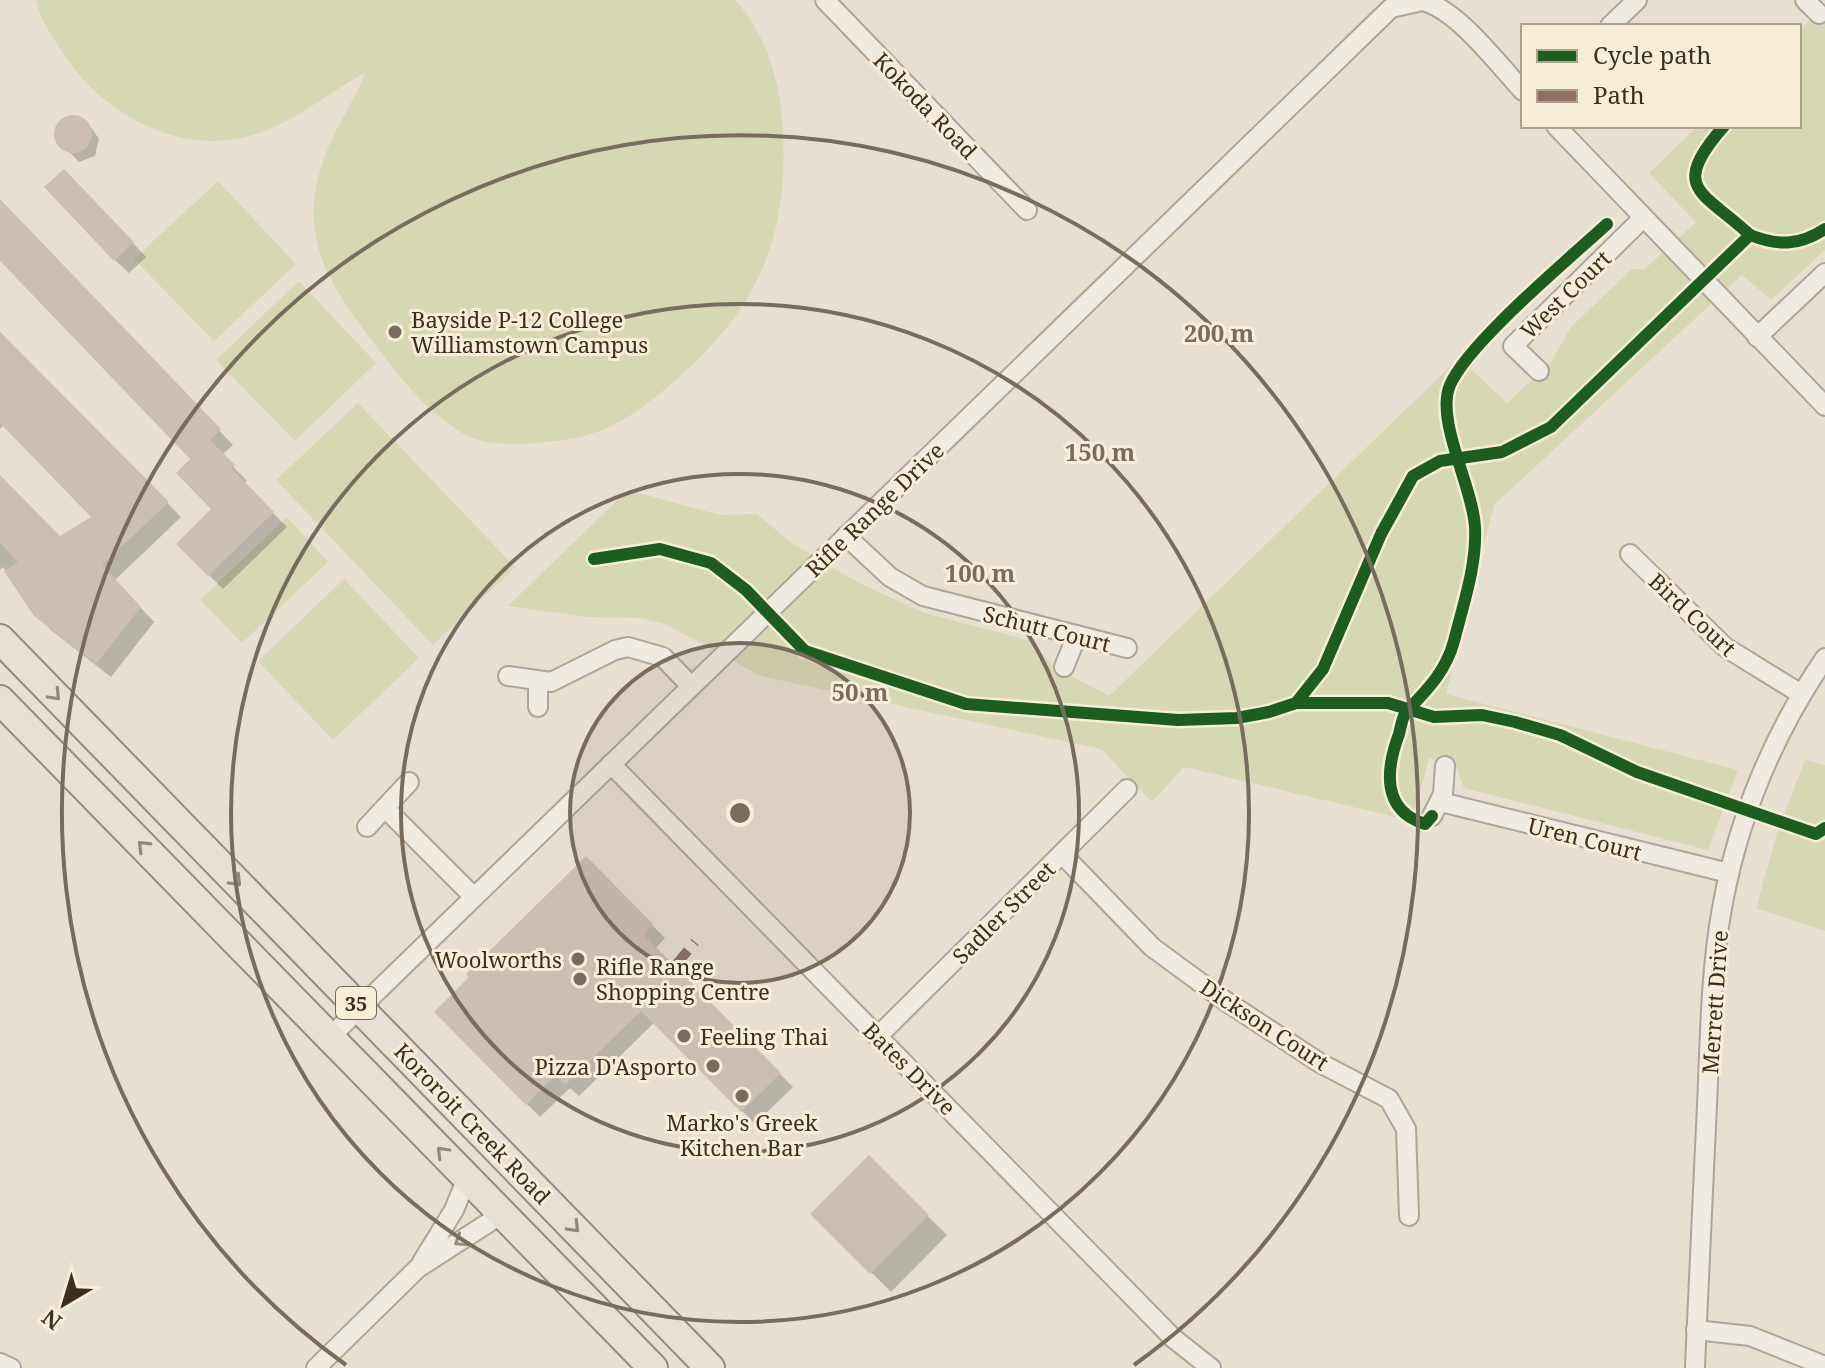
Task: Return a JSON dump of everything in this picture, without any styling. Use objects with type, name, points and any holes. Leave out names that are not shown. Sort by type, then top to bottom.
[{"type":"main road","name":"Kororoit Creek Road","points":[[0,639],[710,1368]]},
{"type":"main road","name":"Kororoit Creek Road","points":[[0,700],[653,1368]]},
{"type":"main road","points":[[508,1220],[511,1163]]},
{"type":"street","name":"Kokoda Road","points":[[825,0],[1027,210]]},
{"type":"street","points":[[1612,24],[1637,0]]},
{"type":"street","points":[[1805,0],[1819,14]]},
{"type":"street","points":[[1427,1],[1438,6],[1462,27],[1521,89]]},
{"type":"street","name":"Rifle Range Drive","points":[[330,1037],[1391,8],[1403,3],[1427,1]]},
{"type":"street","points":[[1558,128],[1825,406]]},
{"type":"street","name":"West Court","points":[[1539,371],[1513,346],[1643,218]]},
{"type":"street","points":[[1757,337],[1825,273]]},
{"type":"street","name":"Schutt Court","points":[[846,536],[890,577],[923,596],[1127,648]]},
{"type":"street","name":"Bird Court","points":[[1630,554],[1725,647],[1801,694]]},
{"type":"street","points":[[1064,667],[1077,635]]},
{"type":"street","points":[[508,676],[538,682],[561,680],[609,652],[628,647],[660,656],[691,686]]},
{"type":"street","name":"Merrett Drive","points":[[1695,1368],[1717,937],[1729,873],[1756,787],[1801,694],[1825,658]]},
{"type":"street","points":[[538,682],[538,707]]},
{"type":"street","name":"Bates Drive","points":[[611,764],[1173,1338],[1211,1368]]},
{"type":"street","name":"Uren Court","points":[[1445,766],[1436,809],[1729,873]]},
{"type":"street","points":[[367,827],[409,782]]},
{"type":"street","name":"Sadler Street","points":[[878,1036],[1127,789]]},
{"type":"street","points":[[385,808],[473,896]]},
{"type":"street","name":"Dickson Court","points":[[1062,854],[1152,947],[1320,1063],[1389,1099],[1406,1129],[1409,1216]]},
{"type":"street","points":[[316,1368],[418,1268],[454,1210],[467,1178]]},
{"type":"street","points":[[418,1268],[508,1220]]},
{"type":"street","points":[[1696,1330],[1750,1336],[1825,1366]]},
{"type":"street","points":[[0,1363],[11,1368]]},
{"type":"green space","points":[[36,0],[735,0],[764,45],[779,97],[783,173],[772,243],[760,274],[724,331],[670,385],[641,408],[614,425],[567,440],[519,444],[478,440],[456,429],[431,410],[409,386],[345,303],[322,258],[314,210],[317,183],[330,143],[366,72],[288,120],[254,135],[209,141],[182,138],[132,118],[89,86],[57,44]]},
{"type":"green space","points":[[1825,5],[1825,250],[1771,300],[1742,275],[1494,505],[1446,694],[1738,770],[1708,850],[1464,788],[1456,766],[1429,758],[1412,821],[1184,767],[1152,802],[1101,749],[761,676],[665,624],[640,618],[587,617],[508,606],[628,490],[720,515],[757,514],[790,542],[859,583],[925,613],[1031,641],[1055,667],[1109,696],[1459,358],[1507,403],[1551,362],[1571,327],[1632,269],[1645,269],[1696,222],[1649,173],[1696,128],[1801,128],[1801,29]]},
{"type":"green space","points":[[218,181],[296,264],[214,341],[134,259]]},
{"type":"green space","points":[[299,281],[376,363],[295,441],[216,360]]},
{"type":"green space","points":[[358,403],[515,567],[433,645],[276,480]]},
{"type":"green space","points":[[287,517],[328,562],[242,643],[200,600]]},
{"type":"green space","points":[[344,579],[419,658],[333,740],[258,661]]},
{"type":"green space","points":[[1805,760],[1825,765],[1825,931],[1756,908],[1778,830]]},
{"type":"building","points":[[73,115],[87,120],[92,134],[87,148],[73,153],[59,148],[54,134],[59,120]]},
{"type":"building","points":[[64,169],[134,242],[114,261],[44,187]]},
{"type":"building","points":[[0,199],[221,429],[210,440],[235,465],[232,469],[274,512],[208,576],[176,544],[211,509],[176,473],[190,459],[0,261]]},
{"type":"building","points":[[0,332],[169,502],[102,565],[141,607],[96,664],[34,616],[4,571],[18,562],[0,543],[0,475],[60,536],[91,517],[0,423]]},
{"type":"building","name":"Rifle Range Shopping Centre","points":[[586,856],[653,924],[643,934],[781,1073],[741,1112],[641,1011],[565,1085],[555,1076],[526,1105],[434,1012],[469,977],[466,974]]},
{"type":"building","points":[[869,1155],[929,1215],[870,1274],[810,1214]]},
{"type":"marked path","points":[[675,966],[695,942]]},
{"type":"cycle path","points":[[1722,128],[1707,147],[1695,177],[1698,188],[1706,198],[1750,235]]},
{"type":"cycle path","points":[[1432,816],[1425,824],[1401,809],[1394,799],[1390,774],[1404,716],[1435,679],[1451,652],[1472,570],[1475,527],[1447,416],[1450,385],[1460,367],[1498,325],[1607,224]]},
{"type":"cycle path","points":[[594,559],[660,549],[711,563],[746,590],[805,651],[966,704],[1178,720],[1237,718],[1269,712],[1296,703],[1323,669],[1381,534],[1413,476],[1440,461],[1502,452],[1551,427],[1750,235],[1788,242],[1806,239],[1825,229]]},
{"type":"cycle path","points":[[1296,703],[1388,703],[1434,717],[1482,715],[1515,722],[1560,735],[1637,772],[1816,834],[1825,828]]},
{"type":"place","name":"Bayside P-12 College Williamstown Campus","points":[[395,332]]},
{"type":"place","name":"Woolworths","points":[[578,959]]},
{"type":"place","name":"Rifle Range Shopping Centre","points":[[580,979]]},
{"type":"place","name":"Feeling Thai","points":[[684,1036]]},
{"type":"place","name":"Pizza D'Asporto","points":[[713,1066]]},
{"type":"place","name":"Marko's Greek Kitchen Bar","points":[[742,1096]]}]
